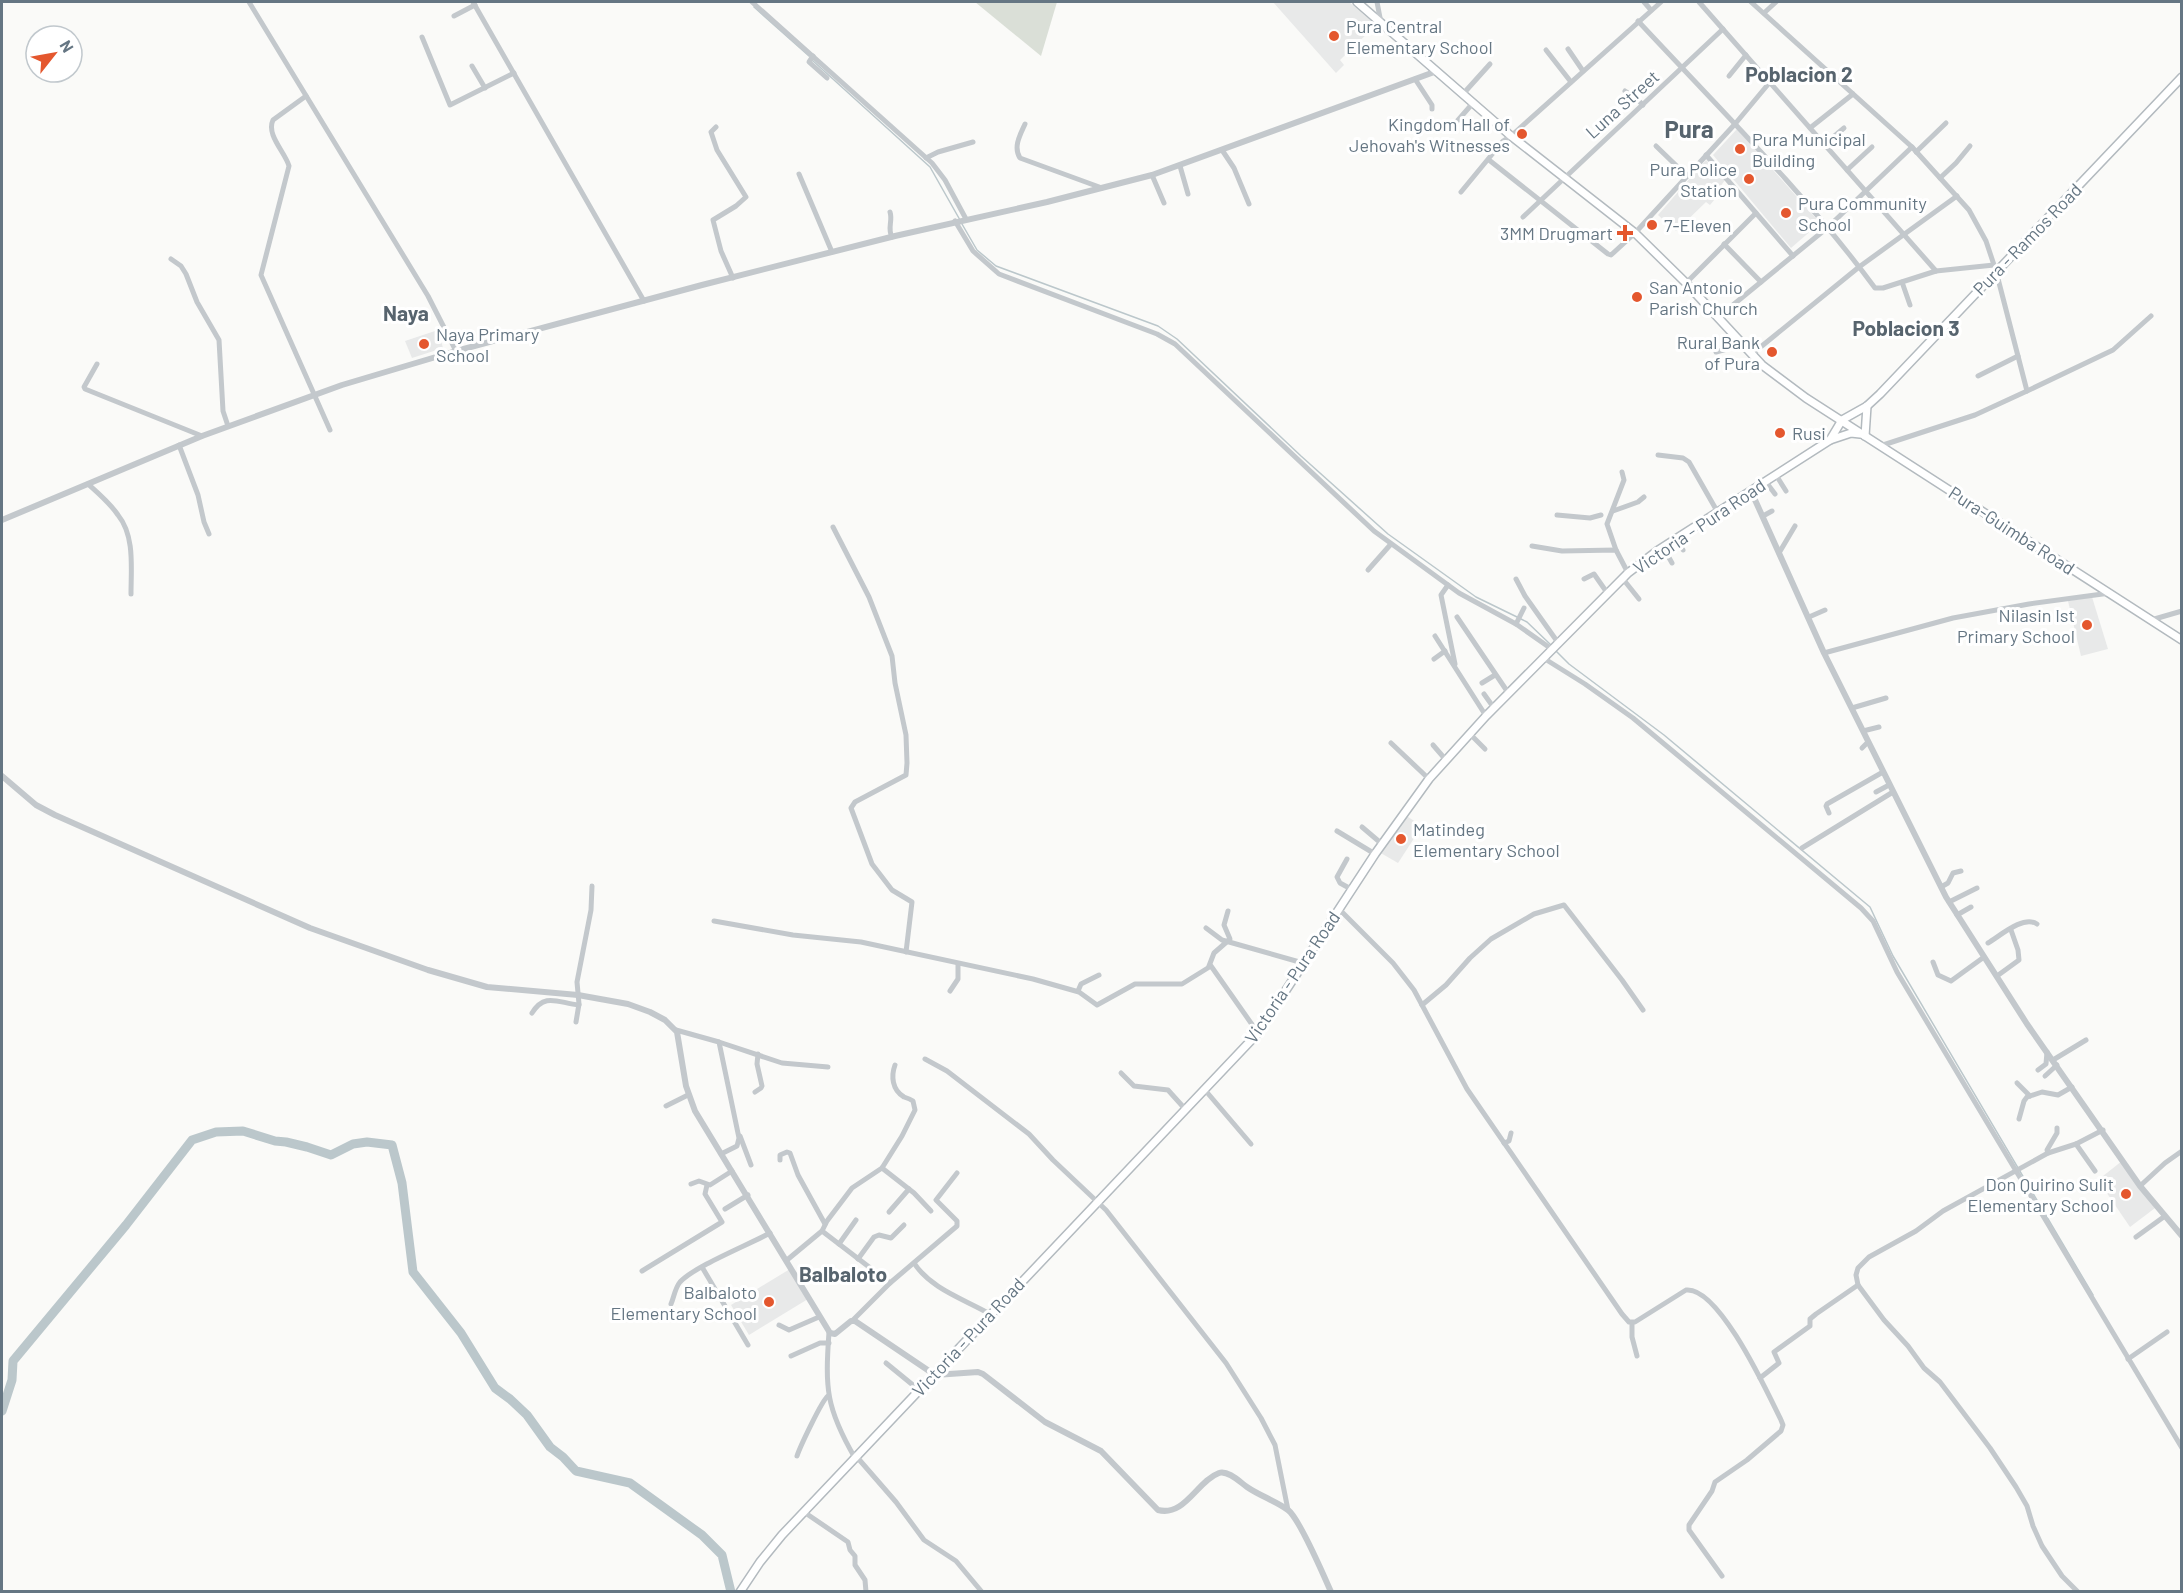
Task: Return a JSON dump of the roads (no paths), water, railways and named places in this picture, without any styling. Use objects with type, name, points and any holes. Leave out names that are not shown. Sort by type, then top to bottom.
[{"type":"main road","name":"Pura-Guimba Road","points":[[1357,2],[1511,136],[1635,233],[1686,283],[1737,340],[1762,364],[1798,392],[2181,640]]},
{"type":"main road","name":"Pura - Ramos Road","points":[[1842,420],[1867,406],[1995,268],[2181,77]]},
{"type":"main road","points":[[1830,440],[1851,433],[1865,436],[1867,406]]},
{"type":"main road","name":"Victoria - Pura Road","points":[[740,1592],[770,1548],[1257,1033],[1374,854],[1429,779],[1486,716],[1626,576],[1663,547],[1717,511],[1830,440],[1842,420]]},
{"type":"street","points":[[249,2],[428,296],[456,351]]},
{"type":"street","points":[[752,2],[926,158],[945,180],[966,219]]},
{"type":"street","points":[[1377,2],[1381,23]]},
{"type":"street","points":[[1644,2],[1651,10]]},
{"type":"street","points":[[1461,192],[1503,141],[1660,2]]},
{"type":"street","points":[[1699,2],[1936,271]]},
{"type":"street","points":[[1751,2],[1914,150],[1969,210],[1986,241],[1995,268],[2027,391]]},
{"type":"street","points":[[1764,13],[1776,2]]},
{"type":"street","points":[[454,16],[474,3],[644,301]]},
{"type":"street","points":[[1638,21],[1735,123],[1877,289],[1936,271],[1995,268]]},
{"type":"street","name":"Luna Street","points":[[1523,217],[1563,177],[1723,30]]},
{"type":"street","points":[[423,37],[450,105],[514,73]]},
{"type":"street","points":[[1568,49],[1583,71]]},
{"type":"street","points":[[1546,50],[1571,82]]},
{"type":"street","points":[[1729,76],[1746,55]]},
{"type":"street","points":[[811,57],[810,64],[826,78]]},
{"type":"street","points":[[1463,94],[1490,63]]},
{"type":"street","points":[[472,66],[484,88]]},
{"type":"street","points":[[2,520],[202,436],[314,395],[456,351],[644,301],[955,221],[1047,202],[1152,175],[1437,71]]},
{"type":"street","points":[[1415,79],[1432,105],[1431,109]]},
{"type":"street","points":[[1489,160],[1608,254],[1612,254],[1635,233],[1770,82]]},
{"type":"street","points":[[1625,91],[1643,105]]},
{"type":"street","points":[[1810,128],[1853,94]]},
{"type":"street","points":[[306,96],[273,120],[271,124],[272,133],[289,166],[261,275],[330,430]]},
{"type":"street","points":[[1452,127],[1473,103]]},
{"type":"street","points":[[1718,318],[1827,228],[1946,123]]},
{"type":"street","points":[[1025,124],[1017,145],[1017,154],[1020,158],[1102,188]]},
{"type":"street","points":[[716,127],[711,132],[717,150],[746,197],[713,220],[721,251],[733,278]]},
{"type":"street","points":[[1825,144],[1844,128]]},
{"type":"street","points":[[926,158],[938,152],[973,142]]},
{"type":"street","points":[[1656,146],[1687,176]]},
{"type":"street","points":[[1940,178],[1970,146]]},
{"type":"street","points":[[1847,170],[1872,147]]},
{"type":"street","points":[[1222,150],[1235,171],[1249,204]]},
{"type":"street","points":[[1706,155],[1793,256]]},
{"type":"street","points":[[1180,166],[1188,194]]},
{"type":"street","points":[[799,174],[832,252]]},
{"type":"street","points":[[1152,175],[1164,203]]},
{"type":"street","points":[[1752,354],[1860,267],[1957,196]]},
{"type":"street","points":[[890,212],[892,219],[889,230],[892,237]]},
{"type":"street","points":[[1686,283],[1755,213]]},
{"type":"street","points":[[955,221],[972,251],[999,274],[1148,330],[1175,344],[1322,484],[1391,544],[1480,606],[1557,647]]},
{"type":"street","points":[[1724,244],[1761,282]]},
{"type":"street","points":[[171,259],[181,266],[186,274],[197,302],[219,340],[223,411],[228,426]]},
{"type":"street","points":[[1902,282],[1910,305]]},
{"type":"street","points":[[1881,446],[1975,415],[2113,350],[2151,316]]},
{"type":"street","points":[[1716,352],[1727,348],[1737,340]]},
{"type":"street","points":[[1978,376],[2018,356]]},
{"type":"street","points":[[97,364],[85,389],[202,436]]},
{"type":"street","points":[[179,446],[198,495],[209,534]]},
{"type":"street","points":[[1658,455],[1683,458],[1689,462],[1717,511]]},
{"type":"street","points":[[1607,524],[1624,480],[1623,472]]},
{"type":"street","points":[[1776,475],[1786,491]]},
{"type":"street","points":[[1766,482],[1775,494]]},
{"type":"street","points":[[88,484],[125,525],[130,546],[131,594]]},
{"type":"street","points":[[1751,491],[1824,653],[1949,902],[2047,1052],[2140,1186],[2181,1236]]},
{"type":"street","points":[[1613,511],[1644,497]]},
{"type":"street","points":[[1763,516],[1772,510]]},
{"type":"street","points":[[1557,515],[1590,518],[1599,513],[1607,524],[1626,576],[1639,599]]},
{"type":"street","points":[[1779,553],[1795,526]]},
{"type":"street","points":[[833,527],[869,597],[892,656],[892,671],[906,735],[906,775],[855,802],[850,808],[872,864],[892,890],[912,902],[906,952]]},
{"type":"street","points":[[1677,538],[1683,550]]},
{"type":"street","points":[[1368,570],[1391,544]]},
{"type":"street","points":[[1532,546],[1562,551],[1616,550]]},
{"type":"street","points":[[1663,547],[1672,563]]},
{"type":"street","points":[[1584,579],[1594,574],[1608,594]]},
{"type":"street","points":[[1516,579],[1557,647]]},
{"type":"street","points":[[1449,585],[1441,595],[1456,669]]},
{"type":"street","points":[[1824,653],[1953,618],[2029,604],[2110,594]]},
{"type":"street","points":[[1516,624],[1524,608]]},
{"type":"street","points":[[1809,617],[1825,610]]},
{"type":"street","points":[[2151,620],[2181,610]]},
{"type":"street","points":[[1457,617],[1509,694]]},
{"type":"street","points":[[1435,636],[1486,716]]},
{"type":"street","points":[[1434,659],[1445,651]]},
{"type":"street","points":[[1545,659],[1585,684],[1642,725],[1871,918],[1897,972],[2181,1448]]},
{"type":"street","points":[[1482,683],[1495,675]]},
{"type":"street","points":[[1484,694],[1494,708]]},
{"type":"street","points":[[1852,708],[1886,698]]},
{"type":"street","points":[[1863,731],[1879,727]]},
{"type":"street","points":[[1470,734],[1485,749]]},
{"type":"street","points":[[1862,748],[1868,742]]},
{"type":"street","points":[[1391,743],[1429,779]]},
{"type":"street","points":[[1433,745],[1446,760]]},
{"type":"street","points":[[1829,813],[1827,804],[1883,772]]},
{"type":"street","points":[[2,776],[36,805],[55,815],[310,928],[417,967],[469,982],[508,990],[579,995],[645,1010],[665,1020],[676,1030],[758,1053],[782,1063],[828,1067]]},
{"type":"street","points":[[1876,792],[1889,785]]},
{"type":"street","points":[[1802,848],[1893,792]]},
{"type":"street","points":[[1362,827],[1382,844]]},
{"type":"street","points":[[1337,831],[1374,854]]},
{"type":"street","points":[[1347,860],[1337,877],[1352,890]]},
{"type":"street","points":[[1941,887],[1948,883],[1953,873],[1961,871]]},
{"type":"street","points":[[576,1022],[579,1005],[577,982],[591,910],[592,886]]},
{"type":"street","points":[[1949,902],[1977,888]]},
{"type":"street","points":[[1422,1005],[1446,985],[1491,939],[1534,914],[1564,905],[1643,1010]]},
{"type":"street","points":[[1957,915],[1971,907]]},
{"type":"street","points":[[1339,909],[1393,963],[1414,990],[1467,1089],[1603,1289],[1632,1323],[1632,1337],[1637,1356]]},
{"type":"street","points":[[714,921],[793,935],[852,940],[1033,978],[1078,991],[1097,1005],[1134,984],[1182,984],[1209,966],[1214,953],[1230,938],[1224,925],[1228,911]]},
{"type":"street","points":[[1988,943],[2025,921],[2037,924]]},
{"type":"street","points":[[1206,928],[1215,936],[1227,941],[1303,963]]},
{"type":"street","points":[[1997,976],[2019,960],[2011,930]]},
{"type":"street","points":[[1933,962],[1938,975],[1951,981],[1984,957]]},
{"type":"street","points":[[950,991],[959,977],[958,964]]},
{"type":"street","points":[[1209,966],[1215,971],[1257,1033]]},
{"type":"street","points":[[1078,991],[1082,984],[1099,975]]},
{"type":"street","points":[[532,1013],[537,1005],[548,1000],[579,1005]]},
{"type":"street","points":[[676,1030],[688,1095],[695,1111],[787,1260],[819,1317],[832,1333]]},
{"type":"street","points":[[2045,1076],[2055,1062],[2086,1040]]},
{"type":"street","points":[[719,1042],[739,1143],[722,1154]]},
{"type":"street","points":[[2038,1070],[2046,1064],[2047,1052]]},
{"type":"street","points":[[755,1092],[761,1088],[757,1064],[758,1053]]},
{"type":"street","points":[[925,1059],[947,1071],[1029,1134],[1098,1202],[1226,1363],[1275,1445],[1288,1510],[1310,1548],[1331,1592]]},
{"type":"street","points":[[787,1260],[822,1232],[825,1224],[852,1188],[882,1168],[902,1136],[915,1110],[911,1099],[903,1096],[894,1085],[892,1077],[895,1065]]},
{"type":"street","points":[[1121,1073],[1134,1086],[1168,1090],[1186,1110]]},
{"type":"street","points":[[2017,1083],[2030,1096]]},
{"type":"street","points":[[2019,1119],[2024,1101],[2030,1096],[2042,1092],[2058,1095],[2072,1087]]},
{"type":"street","points":[[1205,1090],[1251,1144]]},
{"type":"street","points":[[666,1106],[688,1095]]},
{"type":"street","points":[[735,1123],[751,1165]]},
{"type":"street","points":[[2048,1153],[2047,1150],[2057,1133],[2057,1128]]},
{"type":"street","points":[[2078,1592],[2062,1576],[2043,1546],[2022,1496],[1990,1448],[1940,1382],[1924,1368],[1884,1320],[1858,1285],[1856,1275],[1858,1268],[1869,1257],[1916,1231],[1943,1211],[2048,1153],[2076,1144],[2103,1130]]},
{"type":"street","points":[[1504,1143],[1509,1141],[1511,1133]]},
{"type":"street","points":[[2076,1144],[2095,1172]]},
{"type":"street","points":[[2140,1186],[2181,1151]]},
{"type":"street","points":[[780,1160],[780,1155],[790,1153],[798,1175],[825,1224]]},
{"type":"street","points":[[882,1168],[909,1188],[931,1210]]},
{"type":"street","points":[[691,1184],[699,1181],[712,1185],[732,1171]]},
{"type":"street","points":[[957,1173],[936,1200],[958,1223],[890,1283],[853,1320],[832,1333],[826,1363],[828,1396],[837,1426],[855,1457],[896,1502],[924,1539],[956,1561],[982,1592]]},
{"type":"street","points":[[642,1271],[722,1222],[705,1194],[707,1185]]},
{"type":"street","points":[[889,1212],[909,1188]]},
{"type":"street","points":[[725,1209],[748,1196]]},
{"type":"street","points":[[2136,1237],[2165,1216]]},
{"type":"street","points":[[839,1244],[856,1220]]},
{"type":"street","points":[[858,1259],[874,1237],[879,1235],[891,1238],[904,1225]]},
{"type":"street","points":[[822,1232],[890,1283]]},
{"type":"street","points":[[671,1304],[678,1285],[702,1267],[770,1233]]},
{"type":"street","points":[[914,1263],[925,1277],[949,1293],[990,1314]]},
{"type":"street","points":[[702,1267],[748,1345]]},
{"type":"street","points":[[1760,1378],[1779,1363],[1774,1352],[1810,1326],[1810,1319],[1816,1314],[1858,1285]]},
{"type":"street","points":[[1632,1323],[1686,1290],[1696,1290],[1716,1307],[1728,1323],[1760,1378],[1783,1425],[1781,1431],[1747,1460],[1715,1482],[1713,1491],[1689,1525],[1689,1530],[1722,1576]]},
{"type":"street","points":[[779,1325],[789,1329],[819,1317]]},
{"type":"street","points":[[853,1320],[933,1374],[943,1376],[978,1372],[983,1374],[1045,1422],[1101,1451],[1158,1510],[1167,1511],[1177,1508],[1217,1474],[1223,1473],[1288,1510]]},
{"type":"street","points":[[2128,1359],[2168,1332]]},
{"type":"street","points":[[791,1356],[820,1343],[829,1344]]},
{"type":"street","points":[[886,1363],[919,1390]]},
{"type":"street","points":[[797,1456],[823,1400],[828,1396]]},
{"type":"street","points":[[804,1512],[848,1542],[855,1556],[855,1565],[865,1580],[866,1592]]},
{"type":"waterway","points":[[754,7],[809,56]]},
{"type":"waterway","points":[[812,60],[930,167],[960,220]]},
{"type":"waterway","points":[[962,224],[977,250],[996,266],[1158,326],[1177,339],[1388,534],[1476,597],[1517,617]]},
{"type":"waterway","points":[[1521,619],[1551,645]]},
{"type":"waterway","points":[[1556,651],[1569,664],[1664,735],[1870,907],[1893,956],[2093,1295]]},
{"type":"waterway","points":[[2,1411],[12,1380],[13,1361],[126,1225],[192,1140],[216,1132],[243,1131],[331,1155],[353,1144],[367,1142],[392,1145],[402,1183],[413,1272],[461,1333],[495,1388],[527,1415],[550,1447],[576,1471],[630,1483],[702,1535],[722,1555],[731,1592]]},
{"type":"place","name":"Pura Central Elementary School","points":[[1334,36]]},
{"type":"place","name":"Kingdom Hall of Jehovah's Witnesses","points":[[1522,134]]},
{"type":"place","name":"Pura Municipal Building","points":[[1740,149]]},
{"type":"place","name":"Pura Police Station","points":[[1749,179]]},
{"type":"place","name":"Pura Community School","points":[[1786,213]]},
{"type":"place","name":"7-Eleven","points":[[1652,225]]},
{"type":"place","name":"3MM Drugmart","points":[[1625,233]]},
{"type":"place","name":"San Antonio Parish Church","points":[[1637,297]]},
{"type":"place","name":"Naya Primary School","points":[[424,344]]},
{"type":"place","name":"Rural Bank of Pura","points":[[1772,352]]},
{"type":"place","name":"Rusi","points":[[1780,433]]},
{"type":"place","name":"Nilasin Ist Primary School","points":[[2087,625]]},
{"type":"place","name":"Matindeg Elementary School","points":[[1401,839]]},
{"type":"place","name":"Don Quirino Sulit Elementary School","points":[[2126,1194]]},
{"type":"place","name":"Balbaloto Elementary School","points":[[769,1302]]},
{"type":"district","name":"Poblacion 2","points":[[1799,73]]},
{"type":"district","name":"Pura","points":[[1689,128]]},
{"type":"district","name":"Naya","points":[[406,312]]},
{"type":"district","name":"Poblacion 3","points":[[1906,327]]},
{"type":"district","name":"Balbaloto","points":[[843,1273]]}]
